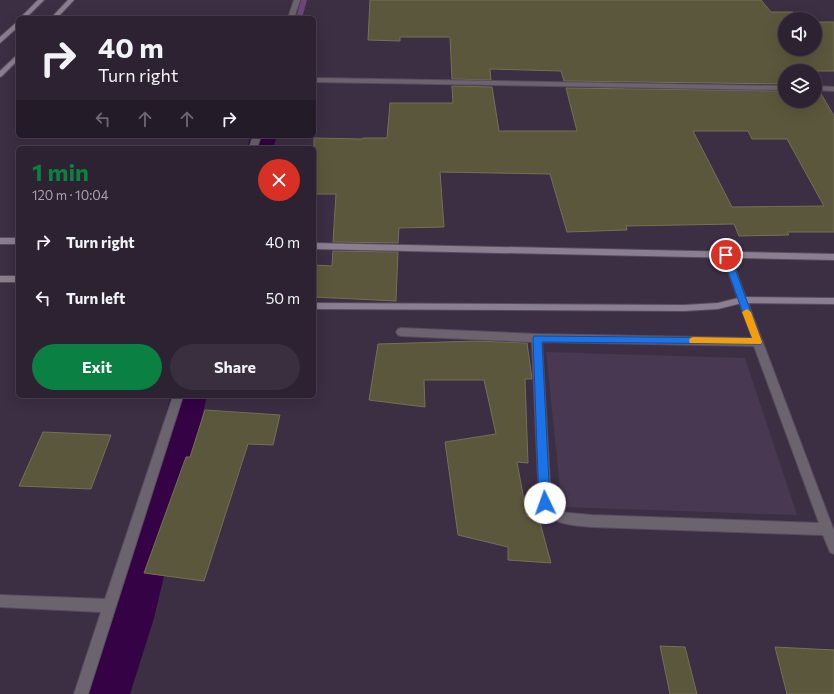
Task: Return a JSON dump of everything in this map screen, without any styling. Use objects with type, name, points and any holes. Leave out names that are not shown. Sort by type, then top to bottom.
[{"type":"street","points":[[25,16],[41,0]]},
{"type":"street","points":[[56,16],[71,0]]},
{"type":"street","points":[[292,16],[297,0]]},
{"type":"street","points":[[0,41],[16,25]]},
{"type":"street","points":[[0,75],[16,58]]},
{"type":"street","points":[[316,80],[778,88]]},
{"type":"street","points":[[822,88],[834,89]]},
{"type":"street","points":[[0,241],[16,241]]},
{"type":"street","points":[[316,246],[834,257]]},
{"type":"street","points":[[726,255],[834,548]]},
{"type":"street","points":[[0,279],[16,279]]},
{"type":"street","points":[[316,306],[684,308],[718,306],[742,300],[834,302]]},
{"type":"street","points":[[401,332],[537,338],[757,342]]},
{"type":"street","points":[[537,338],[545,503],[555,515],[569,520],[827,529]]},
{"type":"street","points":[[81,694],[177,398]]},
{"type":"street","points":[[0,601],[110,606]]},
{"type":"shaded area","points":[[546,352],[745,358],[797,515],[562,507]]},
{"type":"building","points":[[370,0],[761,0],[771,12],[778,12],[778,56],[822,56],[822,22],[834,22],[834,71],[822,71],[822,64],[778,64],[778,84],[564,81],[561,71],[490,69],[491,80],[452,79],[450,37],[400,37],[400,41],[368,40]]},
{"type":"building","points":[[452,86],[492,87],[499,131],[577,131],[566,88],[778,91],[778,108],[822,108],[822,95],[834,116],[834,232],[787,232],[789,235],[739,236],[734,224],[626,226],[627,230],[567,232],[550,174],[440,172],[444,227],[399,228],[398,243],[333,242],[336,194],[316,194],[316,146],[314,146],[314,138],[387,138],[390,103],[453,103]],"holes":[[[693,131],[748,131],[752,139],[787,139],[824,206],[732,207]]]},
{"type":"building","points":[[333,251],[398,252],[396,301],[316,297],[316,265],[332,266]]},
{"type":"building","points":[[477,341],[527,343],[532,379],[525,379],[528,463],[517,462],[527,516],[538,515],[551,563],[508,560],[508,547],[458,535],[445,442],[496,434],[484,380],[424,380],[425,407],[369,400],[378,344]]},
{"type":"building","points":[[205,410],[280,415],[273,445],[248,444],[204,581],[144,573],[186,457],[190,457]]},
{"type":"building","points":[[43,432],[111,435],[91,489],[19,486]]},
{"type":"building","points":[[660,646],[685,647],[697,694],[670,694]]},
{"type":"building","points":[[775,647],[834,650],[834,694],[787,694]]},
{"type":"waterway","points":[[300,16],[304,0]]},
{"type":"waterway","points":[[261,146],[263,138]]},
{"type":"waterway","points":[[106,694],[132,618],[188,398]]},
{"type":"slow traffic","points":[[693,341],[757,342],[747,312]]},
{"type":"route","points":[[545,503],[537,338],[757,342],[726,255]]}]
